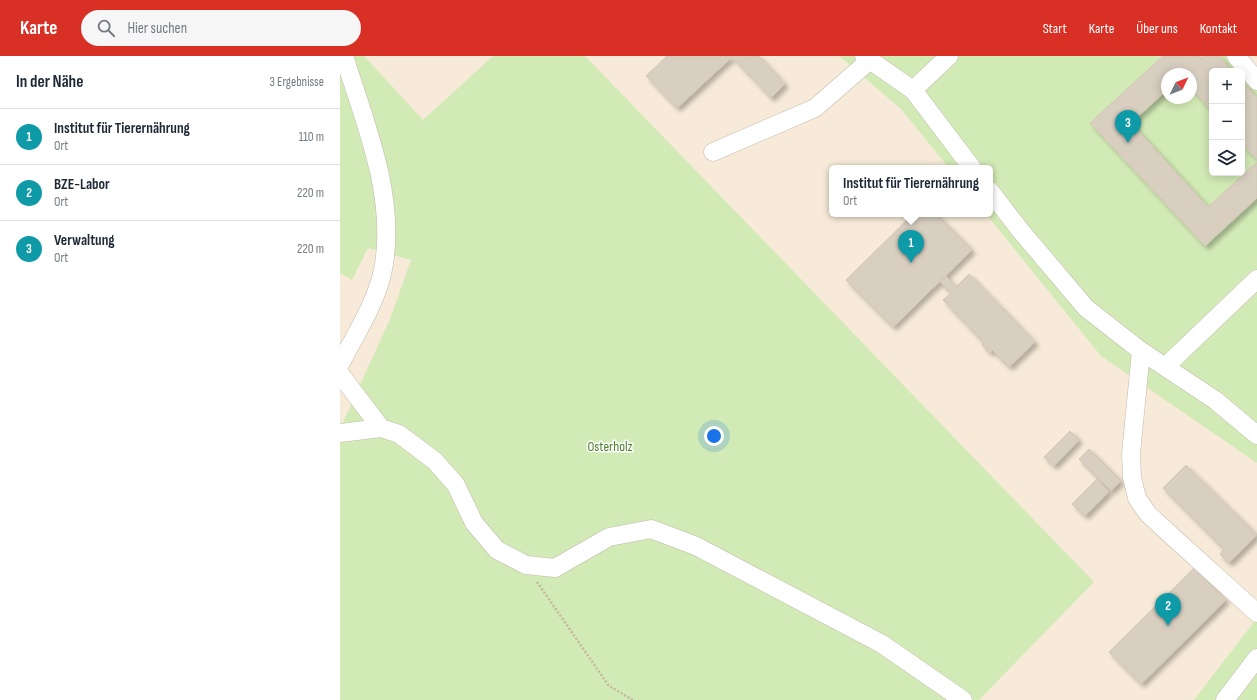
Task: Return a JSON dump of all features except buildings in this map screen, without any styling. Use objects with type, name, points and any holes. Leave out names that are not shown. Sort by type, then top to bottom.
[{"type":"lane","points":[[340,364],[371,305],[382,272],[384,265],[387,218],[378,166],[344,56]]},
{"type":"lane","points":[[913,90],[949,56]]},
{"type":"lane","points":[[1236,56],[1257,80]]},
{"type":"lane","points":[[713,152],[815,108],[866,59],[913,90],[970,165]]},
{"type":"lane","points":[[993,195],[1020,230],[1086,308],[1141,351],[1216,400],[1257,435]]},
{"type":"lane","points":[[1166,366],[1257,279]]},
{"type":"lane","points":[[1141,351],[1131,454],[1132,477],[1137,498],[1148,514],[1172,537],[1257,612]]},
{"type":"lane","points":[[340,374],[381,428]]},
{"type":"lane","points":[[340,433],[381,428],[398,434],[435,461],[456,485],[474,524],[496,550],[526,565],[555,568],[609,537],[651,529],[696,546],[882,644],[963,700]]},
{"type":"lane","points":[[1225,700],[1257,658]]},
{"type":"path","points":[[526,565],[609,686],[633,700]]},
{"type":"shaded area","points":[[340,56],[1257,56],[1257,700],[340,700]]},
{"type":"green space","name":"Osterholz","points":[[340,56],[364,56],[423,120],[493,56],[585,56],[1094,582],[979,700],[340,700],[340,429],[390,319],[411,260],[368,248],[352,280],[340,273]]},
{"type":"green space","points":[[839,56],[1232,56],[1243,68],[1209,68],[1209,176],[1245,176],[1245,70],[1257,83],[1257,463],[1101,356],[988,217],[993,217],[993,165],[947,165],[901,109]]},
{"type":"green space","points":[[1257,618],[1257,700],[1194,700]]},
{"type":"place","name":"Verwaltung","points":[[1128,143]]},
{"type":"place","name":"Institut für Tierernährung","points":[[911,263]]},
{"type":"place","name":"BZE-Labor","points":[[1168,626]]}]
